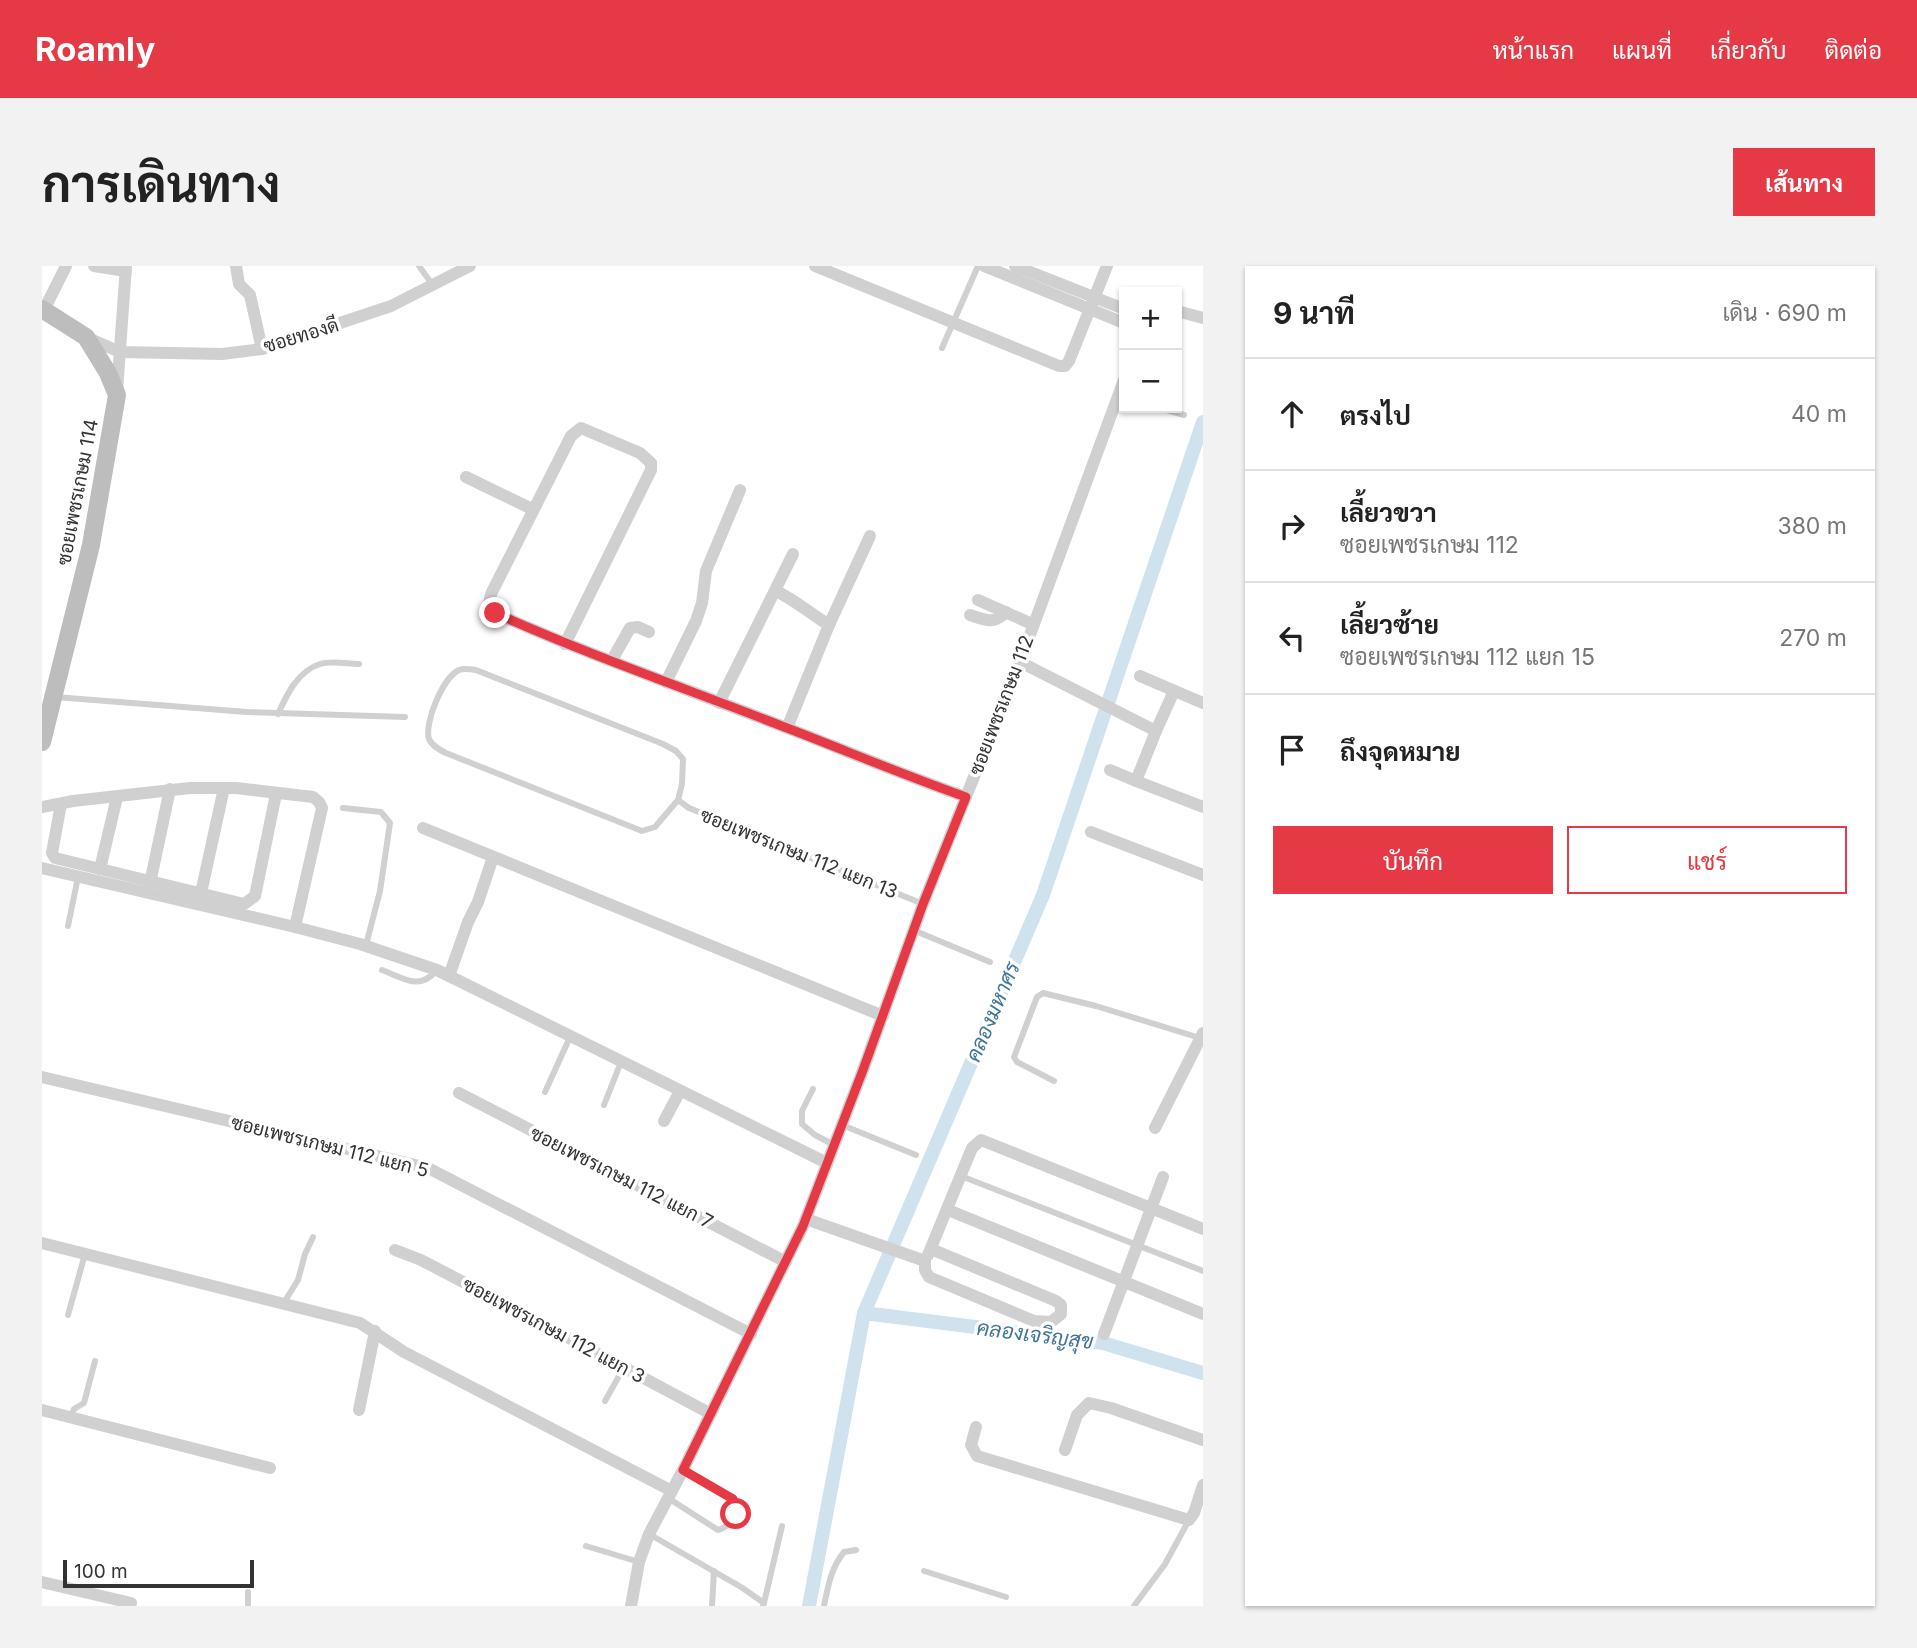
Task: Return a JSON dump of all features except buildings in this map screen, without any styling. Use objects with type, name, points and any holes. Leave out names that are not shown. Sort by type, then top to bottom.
[{"type":"street","points":[[66,266],[43,310],[86,337],[120,352]]},
{"type":"street","points":[[94,266],[126,268],[117,395]]},
{"type":"street","points":[[236,266],[239,284],[250,295],[262,349]]},
{"type":"street","name":"ซอยทองดี","points":[[120,352],[222,354],[262,349],[391,306],[470,266]]},
{"type":"street","points":[[816,266],[1059,366],[1065,366],[1107,266]]},
{"type":"street","points":[[984,266],[1092,303],[1119,308]]},
{"type":"street","points":[[1015,266],[1092,303],[1119,320]]},
{"type":"street","points":[[1182,312],[1203,318]]},
{"type":"street","points":[[86,337],[108,373],[117,395]]},
{"type":"street","name":"ซอยเพชรเกษม 114","points":[[42,742],[48,708],[91,545],[117,395]]},
{"type":"street","name":"ซอยเพชรเกษม 112","points":[[631,1606],[639,1562],[649,1534],[806,1219],[913,930],[1119,404]]},
{"type":"street","points":[[565,644],[652,470],[651,463],[640,453],[581,428],[571,436],[492,593],[489,600],[495,613],[565,644],[787,728],[863,760],[966,797]]},
{"type":"street","points":[[466,477],[532,509]]},
{"type":"street","points":[[666,682],[696,621],[702,603],[706,571],[740,490]]},
{"type":"street","points":[[787,728],[829,625],[870,536]]},
{"type":"street","points":[[719,703],[793,554]]},
{"type":"street","points":[[776,591],[829,625]]},
{"type":"street","points":[[978,600],[1032,624]]},
{"type":"street","points":[[970,615],[993,621],[999,620],[1006,612]]},
{"type":"street","points":[[612,660],[629,628],[638,627],[649,632]]},
{"type":"street","points":[[1020,662],[1156,731]]},
{"type":"street","points":[[1140,676],[1203,703]]},
{"type":"street","points":[[1136,781],[1174,691]]},
{"type":"street","points":[[1110,770],[1203,807]]},
{"type":"street","points":[[201,894],[224,788]]},
{"type":"street","points":[[42,807],[170,789],[224,788],[313,797],[321,808],[295,927]]},
{"type":"street","points":[[149,886],[170,789]]},
{"type":"street","points":[[42,868],[201,894],[244,904],[255,896],[276,794]]},
{"type":"street","points":[[100,869],[117,797]]},
{"type":"street","points":[[61,804],[47,843],[55,858],[365,946],[443,973],[827,1163]]},
{"type":"street","points":[[423,828],[883,1016]]},
{"type":"street","points":[[1091,832],[1203,875]]},
{"type":"street","points":[[443,973],[478,902],[493,857]]},
{"type":"street","points":[[1155,1128],[1202,1037]]},
{"type":"street","name":"ซอยเพชรเกษม 112 แยก 5","points":[[42,1077],[428,1168],[751,1334]]},
{"type":"street","points":[[664,1121],[680,1091]]},
{"type":"street","name":"ซอยเพชรเกษม 112 แยก 7","points":[[459,1093],[786,1262]]},
{"type":"street","points":[[806,1219],[862,1240],[924,1256],[1056,1301],[1061,1305],[1061,1314],[1051,1322],[1034,1321],[929,1277],[925,1270],[924,1256],[948,1210],[972,1148],[981,1140],[1203,1229]]},
{"type":"street","points":[[1104,1334],[1163,1177]]},
{"type":"street","points":[[948,1210],[1203,1314]]},
{"type":"street","points":[[42,1243],[360,1323],[404,1352],[670,1495]]},
{"type":"street","name":"ซอยเพชรเกษม 112 แยก 3","points":[[395,1250],[421,1260],[711,1414]]},
{"type":"street","points":[[359,1410],[375,1331]]},
{"type":"street","points":[[1065,1450],[1077,1415],[1089,1404],[1111,1408],[1203,1440]]},
{"type":"street","points":[[42,1410],[270,1468]]},
{"type":"street","points":[[976,1427],[971,1446],[977,1455],[1189,1520],[1203,1485]]},
{"type":"street","points":[[42,1582],[131,1603]]},
{"type":"lane","points":[[429,266],[420,268],[433,286]]},
{"type":"lane","points":[[942,348],[978,266]]},
{"type":"lane","points":[[1177,413],[1184,415]]},
{"type":"lane","points":[[278,714],[293,685],[308,671],[322,663],[359,664]]},
{"type":"lane","name":"ซอยเพชรเกษม 112 แยก 13","points":[[462,668],[500,679],[676,751],[683,759],[684,769],[678,800],[655,827],[642,831],[472,764],[434,746],[429,739],[429,729],[435,706],[446,682],[462,668]]},
{"type":"lane","points":[[48,708],[405,717]]},
{"type":"lane","name":"ซอยเพชรเกษม 112 แยก 13","points":[[678,800],[689,808],[923,904]]},
{"type":"lane","points":[[343,808],[381,812],[390,823],[380,891],[365,946]]},
{"type":"lane","points":[[68,926],[79,876]]},
{"type":"lane","points":[[913,930],[990,962]]},
{"type":"lane","points":[[382,970],[421,982],[443,973]]},
{"type":"lane","points":[[1054,1081],[1017,1062],[1014,1057],[1037,997],[1042,993],[1202,1037]]},
{"type":"lane","points":[[544,1092],[570,1037]]},
{"type":"lane","points":[[604,1105],[621,1062]]},
{"type":"lane","points":[[813,1089],[802,1111],[802,1124],[834,1145]]},
{"type":"lane","points":[[842,1125],[916,1155]]},
{"type":"lane","points":[[961,1176],[1203,1271]]},
{"type":"lane","points":[[283,1304],[298,1280],[313,1237]]},
{"type":"lane","points":[[68,1315],[85,1254]]},
{"type":"lane","points":[[71,1418],[74,1409],[84,1403],[95,1361]]},
{"type":"lane","points":[[606,1401],[624,1367]]},
{"type":"lane","points":[[670,1495],[718,1531],[726,1528],[736,1514],[737,1507],[733,1499],[683,1470]]},
{"type":"lane","points":[[1134,1606],[1165,1564],[1189,1520]]},
{"type":"lane","points":[[649,1534],[763,1604],[782,1526]]},
{"type":"lane","points":[[586,1546],[639,1562]]},
{"type":"lane","points":[[824,1606],[829,1579],[838,1560],[844,1552],[856,1550]]},
{"type":"lane","points":[[924,1571],[1006,1597]]},
{"type":"lane","points":[[712,1606],[714,1572]]},
{"type":"lane","points":[[248,1592],[248,1606]]},
{"type":"waterway","name":"คลองมหาศร","points":[[809,1606],[864,1313],[1043,895],[1203,422]]},
{"type":"waterway","name":"คลองเจริญสุข","points":[[864,1313],[1103,1343],[1203,1373]]},
{"type":"route","points":[[495,613],[565,644],[787,728],[863,760],[966,797],[923,904],[803,1226],[683,1470],[733,1499],[737,1507],[736,1514]]}]
